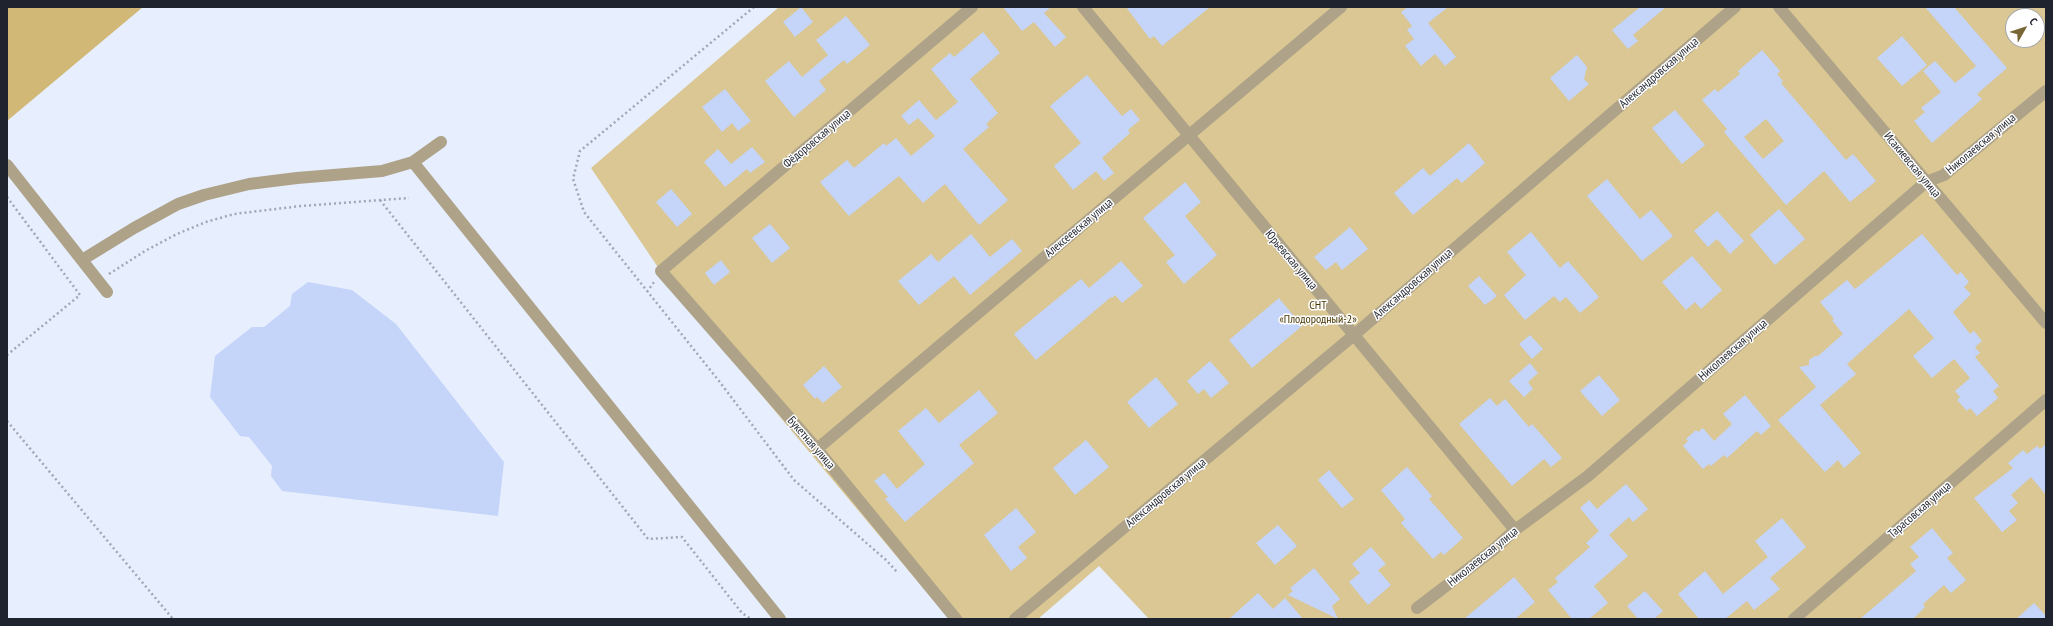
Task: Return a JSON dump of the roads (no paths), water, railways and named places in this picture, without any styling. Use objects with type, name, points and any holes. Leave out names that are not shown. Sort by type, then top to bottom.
[{"type":"street","name":"Фёдоровская улица","points":[[661,271],[972,7]]},
{"type":"street","name":"Юрьевская улица","points":[[1083,7],[1515,530]]},
{"type":"street","name":"Алексеевская улица","points":[[817,449],[1341,7]]},
{"type":"street","name":"Александровская улица","points":[[1015,619],[1354,335],[1735,7]]},
{"type":"street","name":"Исакиевская улица","points":[[1779,7],[2046,323]]},
{"type":"street","name":"Николаевская улица","points":[[1417,608],[1493,550],[1515,530],[1588,476],[1926,182],[1944,175],[2046,91]]},
{"type":"street","points":[[82,260],[146,221],[178,204],[204,195],[249,184],[297,178],[382,171],[413,162],[441,142]]},
{"type":"street","points":[[413,162],[780,619]]},
{"type":"street","points":[[7,164],[107,292]]},
{"type":"street","name":"Букетная улица","points":[[661,271],[817,449],[956,619]]},
{"type":"street","name":"Тарасовская улица","points":[[1794,619],[2046,400]]},
{"type":"park label","name":"СНТ «Плодородный-2»","points":[[1318,313]]}]
